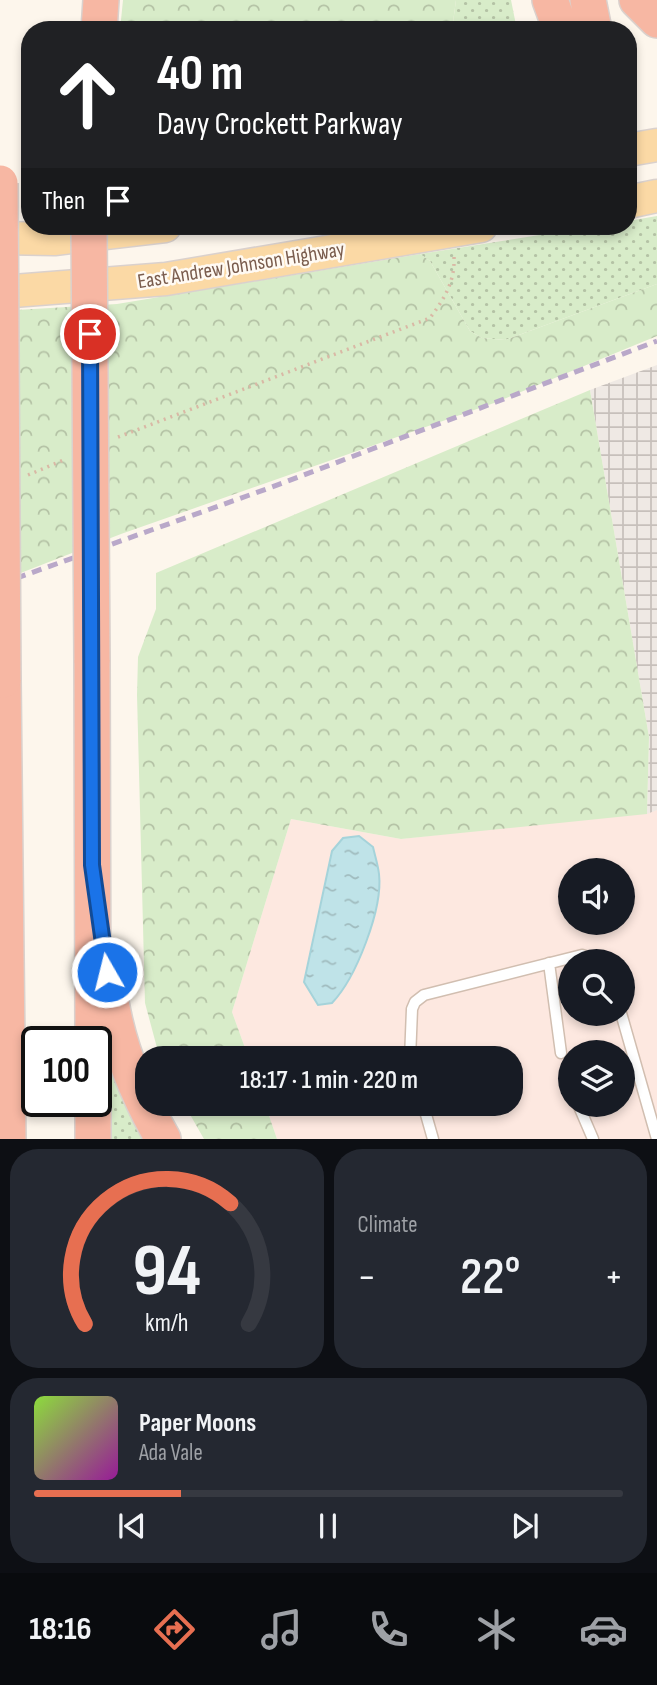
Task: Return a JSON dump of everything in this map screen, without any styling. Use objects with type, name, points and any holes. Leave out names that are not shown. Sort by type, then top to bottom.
[{"type":"highway","points":[[85,0],[86,21]]},
{"type":"highway","points":[[100,21],[101,0]]},
{"type":"highway","points":[[541,0],[543,21]]},
{"type":"highway","points":[[550,0],[558,21]]},
{"type":"highway","points":[[588,0],[592,21]]},
{"type":"highway","points":[[637,0],[657,20]]},
{"type":"highway","points":[[0,183],[8,1139]]},
{"type":"highway","points":[[89,235],[93,1026]]},
{"type":"highway","points":[[92,865],[114,1026],[143,1104],[163,1139]]},
{"type":"highway","points":[[93,1117],[93,1139]]},
{"type":"main road","points":[[637,148],[657,145]]},
{"type":"main road","points":[[637,200],[657,196]]},
{"type":"main road","points":[[0,239],[54,239],[88,235]]},
{"type":"main road","name":"East Andrew Johnson Highway","points":[[0,292],[166,279],[426,235]]},
{"type":"lane","points":[[411,1046],[412,1009],[415,1002],[424,995],[558,961]]},
{"type":"lane","points":[[549,963],[559,1040]]},
{"type":"lane","points":[[625,1026],[657,1139]]},
{"type":"lane","points":[[426,1116],[433,1139]]},
{"type":"lane","points":[[584,1117],[593,1139]]},
{"type":"path","points":[[116,438],[430,318],[445,298],[465,235]]},
{"type":"path","points":[[26,476],[77,454]]},
{"type":"shaded area","points":[[657,365],[657,810],[647,814],[649,737],[590,390]]},
{"type":"shaded area","points":[[657,810],[657,1139],[277,1139],[269,1116],[523,1116],[523,1046],[244,1046],[232,1012],[291,819],[401,839]]},
{"type":"green space","points":[[123,0],[456,0],[453,21],[121,21]]},
{"type":"green space","points":[[456,0],[511,0],[515,21],[453,21]]},
{"type":"green space","points":[[657,216],[657,284],[505,340],[482,338],[470,331],[430,261],[420,254],[539,235],[637,235],[637,219]]},
{"type":"green space","points":[[420,254],[430,261],[470,331],[482,338],[505,340],[657,284],[657,336],[494,403],[121,534],[0,581],[0,311],[117,304]]},
{"type":"green space","points":[[590,390],[649,737],[647,814],[401,839],[291,819],[232,1012],[244,1046],[157,1046],[145,1003],[137,695],[138,657],[156,609],[156,573]]},
{"type":"green space","points":[[112,1060],[135,1110],[135,1116],[138,1116],[148,1139],[109,1139],[109,1117],[112,1117]]},
{"type":"green space","points":[[191,1116],[269,1116],[277,1139],[204,1139]]},
{"type":"water","points":[[359,836],[373,847],[379,874],[377,905],[366,942],[350,977],[332,1003],[318,1005],[304,982],[332,851],[343,838]]},
{"type":"railway","points":[[0,584],[272,487],[657,341]]},
{"type":"route","points":[[90,334],[92,865],[107,972]]}]
